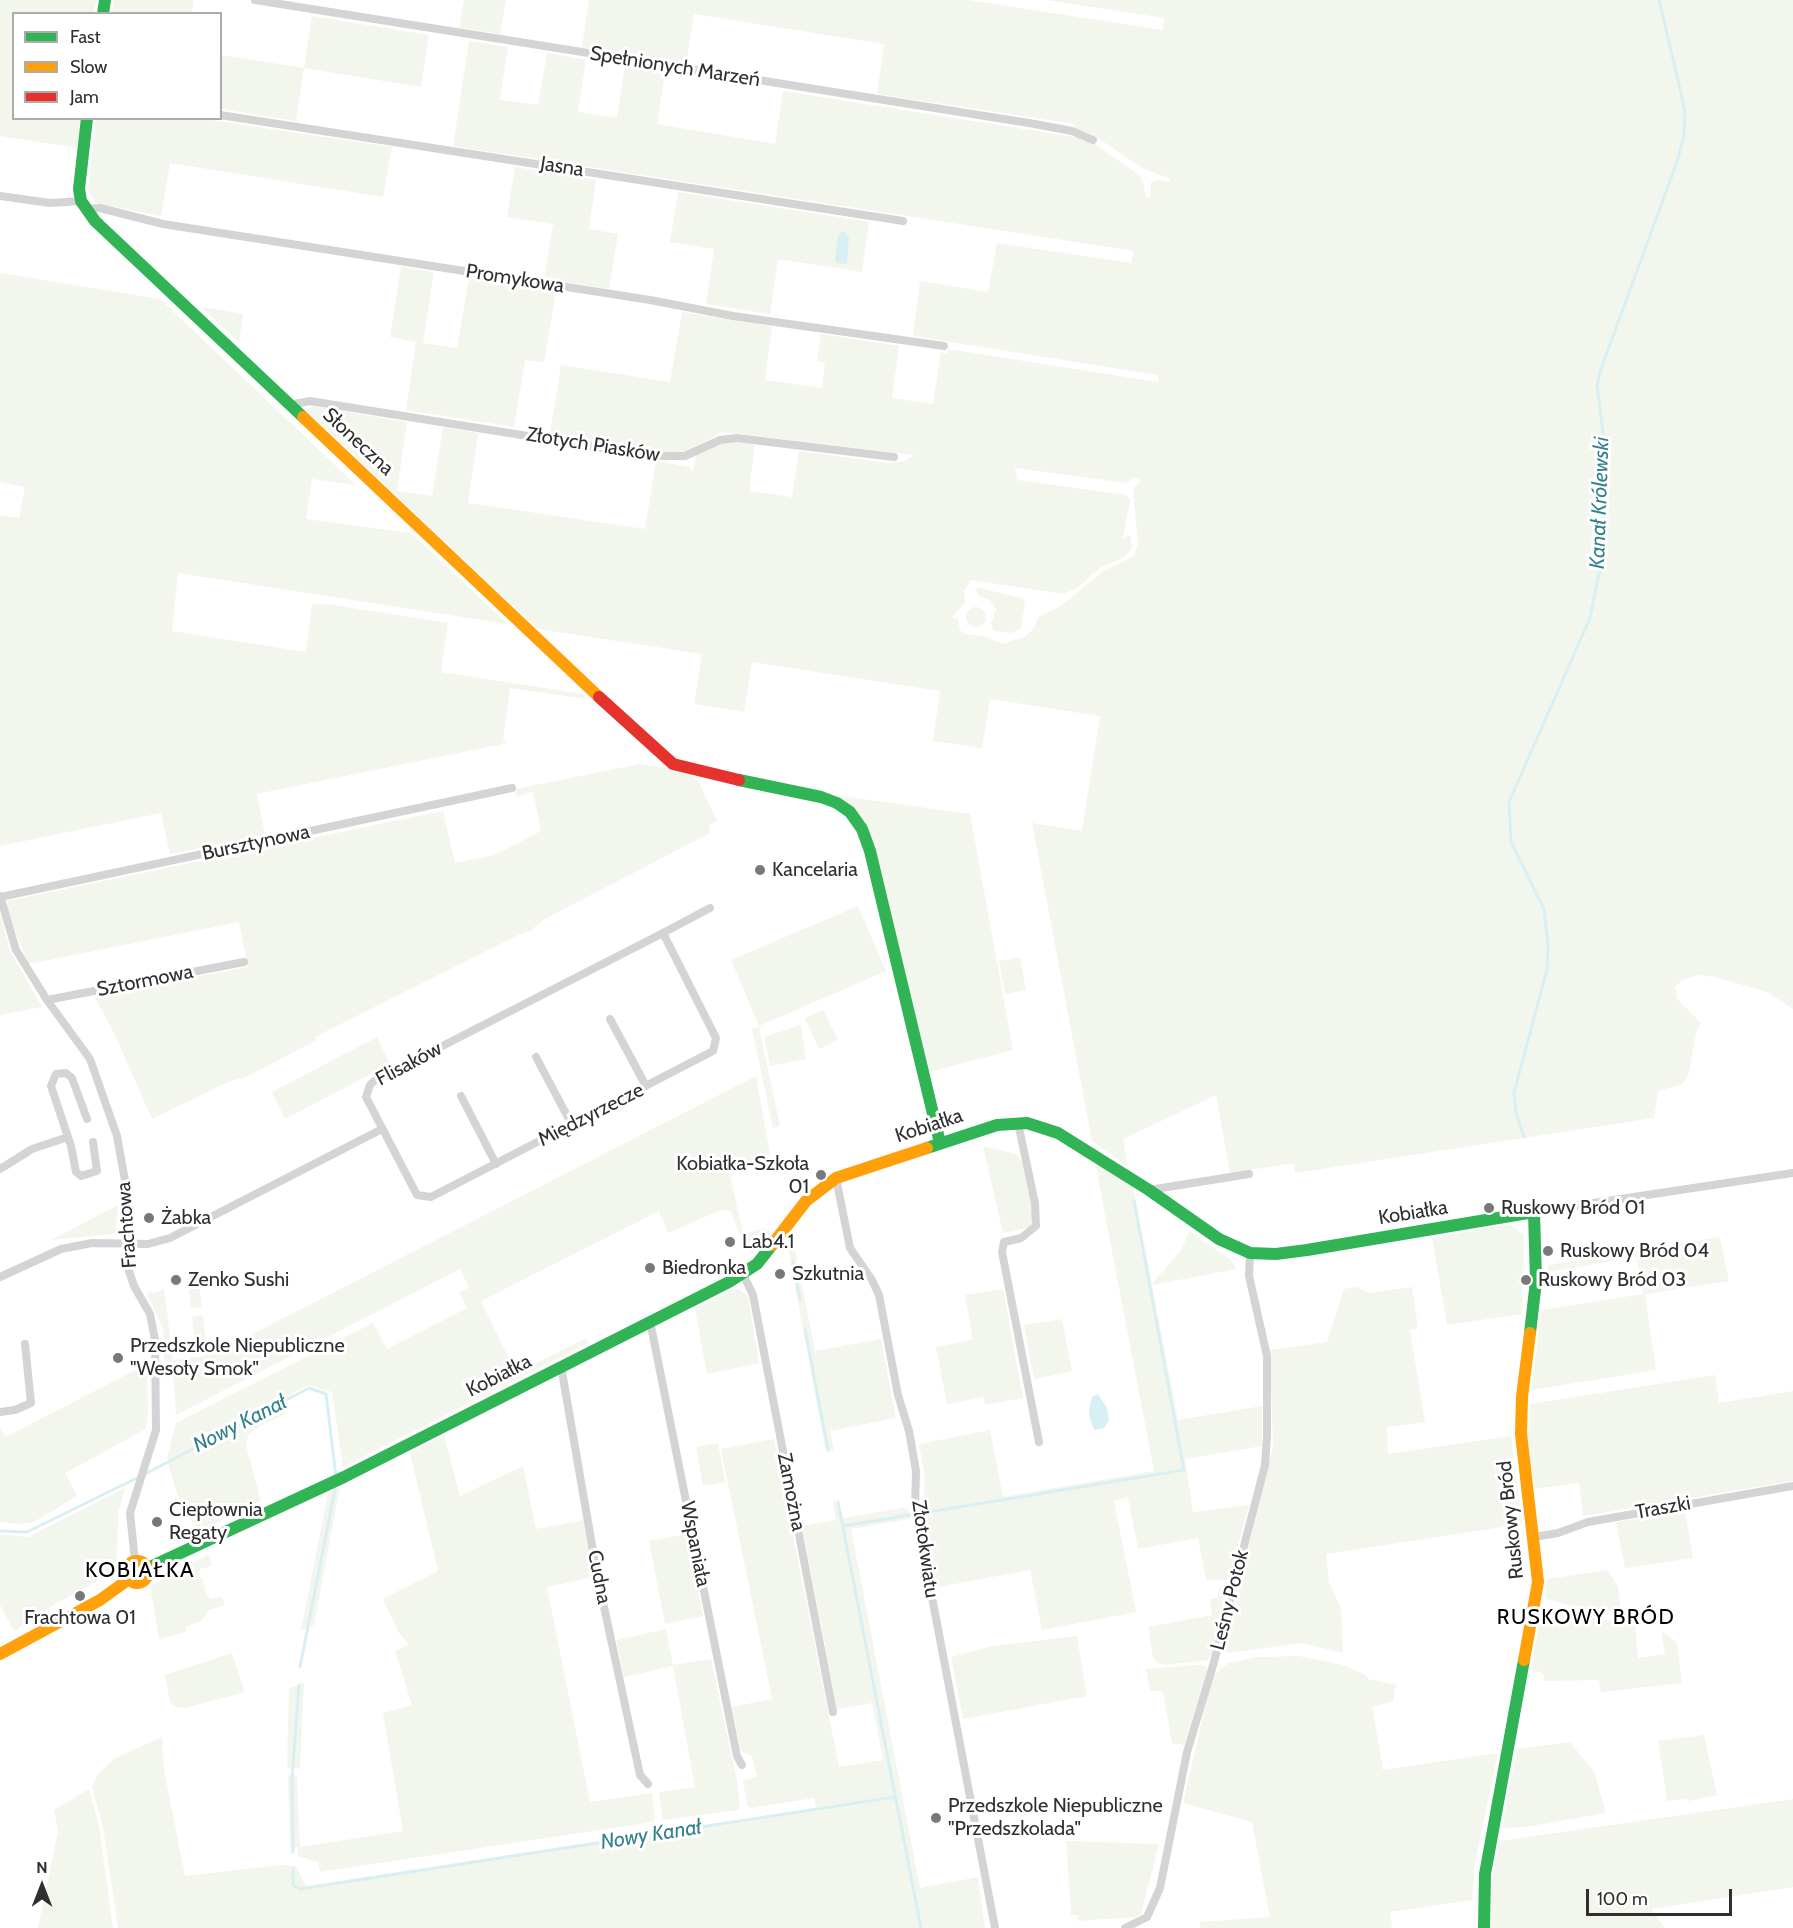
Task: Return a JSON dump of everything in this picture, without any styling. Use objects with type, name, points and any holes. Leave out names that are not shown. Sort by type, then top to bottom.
[{"type":"street","name":"Spełnionych Marzeń","points":[[255,0],[1029,123],[1072,131],[1094,140]]},
{"type":"street","name":"Jasna","points":[[222,116],[903,222]]},
{"type":"street","points":[[84,205],[79,177],[87,120]]},
{"type":"street","name":"Promykowa","points":[[0,196],[84,205],[163,224],[639,298],[733,316],[944,346]]},
{"type":"street","name":"Słoneczna","points":[[84,205],[102,229],[673,764],[821,797],[841,805],[857,821],[870,851],[940,1143]]},
{"type":"street","name":"Złotych Piasków","points":[[289,405],[310,401],[652,456],[684,456],[720,440],[736,438],[894,457]]},
{"type":"street","name":"Bursztynowa","points":[[0,896],[512,788]]},
{"type":"street","name":"Frachtowa","points":[[0,896],[16,950],[49,1003],[90,1059],[115,1127],[126,1186],[130,1278],[150,1314],[154,1329],[158,1408],[151,1452],[129,1518],[135,1561]]},
{"type":"street","name":"Flisaków","points":[[382,1129],[366,1097],[368,1088],[374,1082],[710,908]]},
{"type":"street","name":"Międzyrzecze","points":[[382,1129],[414,1191],[422,1197],[431,1197],[710,1053],[717,1041],[663,933]]},
{"type":"street","name":"Sztormowa","points":[[49,1003],[244,962]]},
{"type":"street","points":[[610,1018],[646,1086]]},
{"type":"street","points":[[536,1057],[572,1125]]},
{"type":"street","points":[[87,1119],[72,1078],[66,1073],[56,1074],[51,1086],[68,1137],[76,1172],[81,1176],[97,1171],[93,1142]]},
{"type":"street","points":[[461,1096],[496,1164]]},
{"type":"street","points":[[1018,1123],[1035,1203],[1036,1226],[1021,1238],[1004,1242],[1002,1252],[1039,1442]]},
{"type":"street","name":"Kobiałka","points":[[148,1568],[328,1485],[743,1274],[766,1254],[806,1201],[836,1178],[997,1125],[1018,1123],[1036,1125],[1064,1136],[1149,1190],[1219,1239],[1251,1253],[1276,1254],[1307,1250],[1534,1212],[1793,1173]]},
{"type":"street","points":[[0,1277],[61,1249],[93,1243],[158,1242],[170,1238],[382,1129]]},
{"type":"street","points":[[0,1169],[32,1149],[68,1137]]},
{"type":"street","points":[[1149,1190],[1249,1174]]},
{"type":"street","name":"Złotokwiatu","points":[[836,1178],[850,1248],[872,1280],[880,1302],[898,1395],[906,1421],[916,1471],[915,1508],[995,1928]]},
{"type":"street","name":"Ruskowy Bród","points":[[1484,1928],[1486,1865],[1537,1596],[1534,1537],[1523,1460],[1521,1415],[1536,1281],[1534,1212]]},
{"type":"street","name":"Leśny Potok","points":[[1125,1928],[1147,1917],[1160,1888],[1187,1752],[1214,1662],[1264,1465],[1268,1436],[1267,1356],[1249,1276],[1251,1253]]},
{"type":"street","name":"Zamożna","points":[[743,1274],[753,1296],[833,1712]]},
{"type":"street","name":"Wspaniała","points":[[650,1322],[737,1756],[742,1765]]},
{"type":"street","points":[[0,1412],[15,1410],[31,1403],[25,1344]]},
{"type":"street","name":"Cudna","points":[[561,1366],[597,1574],[637,1764],[640,1775],[648,1784]]},
{"type":"street","name":"Traszki","points":[[1534,1537],[1558,1533],[1588,1522],[1793,1486]]},
{"type":"street","points":[[0,1654],[100,1600],[129,1579],[141,1582],[147,1576],[148,1568],[142,1561],[135,1561],[127,1567],[129,1579]]},
{"type":"shaded area","points":[[0,0],[97,0],[93,12],[12,12],[12,120],[82,120],[77,148],[0,136]]},
{"type":"shaded area","points":[[114,0],[194,0],[192,12],[112,12]]},
{"type":"shaded area","points":[[464,0],[506,0],[500,34],[459,28]]},
{"type":"shaded area","points":[[589,0],[968,0],[1163,30],[1164,18],[1046,0],[1793,0],[1793,1009],[1767,992],[1715,977],[1697,975],[1682,980],[1675,987],[1678,1000],[1701,1023],[1696,1033],[1688,1077],[1683,1084],[1658,1091],[1654,1118],[1295,1173],[1294,1163],[1230,1173],[1216,1095],[1123,1139],[1128,1167],[1092,1141],[1032,823],[1082,831],[1100,716],[990,699],[982,748],[933,741],[940,691],[752,662],[744,712],[694,704],[702,654],[538,629],[306,410],[313,406],[407,422],[397,491],[432,496],[443,427],[478,433],[468,503],[645,529],[656,461],[689,467],[693,472],[696,455],[719,443],[729,441],[755,445],[749,491],[792,497],[799,451],[887,463],[905,461],[914,455],[722,432],[682,454],[650,452],[550,433],[561,365],[670,382],[682,312],[772,326],[765,380],[822,388],[825,363],[817,361],[821,334],[899,346],[892,398],[933,404],[941,352],[947,354],[948,349],[1158,382],[1158,375],[913,336],[920,281],[988,292],[997,243],[1131,263],[1134,251],[453,146],[469,41],[508,47],[500,100],[538,105],[547,53],[586,60],[578,112],[617,118],[625,66],[665,72],[657,124],[775,144],[783,91],[1087,139],[1138,174],[1143,181],[1146,198],[1150,199],[1151,182],[1159,180],[1168,182],[1171,179],[1142,168],[1092,134],[1075,129],[1075,124],[877,94],[884,44],[694,14],[686,65],[582,47]],"holes":[[[1015,468],[1127,483],[1134,477],[1141,479],[1133,490],[1138,543],[1134,556],[1104,571],[1059,607],[1038,617],[1035,626],[1027,636],[1003,644],[983,636],[965,634],[960,630],[958,619],[952,617],[965,603],[964,591],[971,580],[1064,594],[1077,588],[1101,567],[1125,557],[1132,548],[1130,535],[1123,538],[1130,500],[1126,495],[1017,480]]]},
{"type":"shaded area","points":[[312,16],[429,35],[421,87],[304,68]]},
{"type":"shaded area","points":[[222,55],[304,68],[296,121],[222,109]]},
{"type":"shaded area","points":[[96,120],[211,120],[392,147],[383,197],[170,163],[161,216],[94,203],[88,191]]},
{"type":"shaded area","points":[[515,167],[596,180],[589,229],[618,234],[609,289],[544,279],[553,224],[507,217]]},
{"type":"shaded area","points":[[678,192],[869,222],[862,272],[778,259],[770,314],[706,304],[714,249],[670,242]]},
{"type":"shaded area","points":[[401,267],[434,272],[423,343],[457,348],[469,278],[556,292],[544,362],[525,360],[514,427],[406,410],[416,342],[390,337]]},
{"type":"shaded area","points":[[0,273],[160,299],[356,485],[312,479],[306,519],[411,533],[508,624],[178,573],[172,631],[306,652],[312,604],[327,604],[448,623],[441,672],[583,694],[586,699],[510,688],[503,740],[507,743],[257,794],[265,835],[170,854],[161,813],[0,846],[0,515],[19,518],[25,487],[0,482]]},
{"type":"shaded area","points":[[201,307],[243,314],[239,342]]},
{"type":"shaded area","points":[[976,589],[1022,598],[1025,602],[1021,629],[1010,633],[994,631],[991,623],[996,609],[990,600],[978,595]]},
{"type":"shaded area","points":[[972,607],[980,607],[986,613],[986,621],[980,627],[972,627],[966,621],[966,613]]},
{"type":"shaded area","points":[[639,764],[676,769],[693,776],[699,782],[717,821],[709,825],[710,833],[543,920],[530,931],[315,1037],[317,1040],[246,1077],[230,1081],[152,1119],[114,1033],[94,996],[248,967],[239,922],[28,964],[6,907],[7,901],[443,811],[455,863],[495,855],[541,831],[533,792],[517,796],[516,789]]},
{"type":"shaded area","points":[[841,796],[970,814],[1013,1050],[929,1072],[872,842],[864,821]]},
{"type":"shaded area","points":[[858,906],[886,971],[759,1026],[731,960]]},
{"type":"shaded area","points":[[0,912],[10,951],[42,1007],[0,1015]]},
{"type":"shaded area","points":[[1020,957],[1026,990],[1005,994],[999,961]]},
{"type":"shaded area","points":[[823,1010],[838,1040],[819,1049],[805,1018]]},
{"type":"shaded area","points":[[801,1025],[806,1059],[770,1066],[764,1037]]},
{"type":"shaded area","points":[[759,1027],[780,1126],[773,1128],[752,1029]]},
{"type":"shaded area","points":[[377,1037],[390,1064],[285,1119],[272,1092]]},
{"type":"shaded area","points":[[756,1076],[770,1154],[730,1175],[743,1234],[764,1228],[771,1233],[752,1255],[740,1235],[731,1211],[721,1210],[668,1233],[659,1211],[481,1301],[516,1373],[586,1338],[589,1343],[343,1467],[332,1392],[308,1385],[289,1395],[287,1413],[254,1429],[248,1435],[246,1445],[261,1501],[198,1532],[180,1502],[167,1458],[176,1423],[373,1323],[387,1349],[467,1308],[459,1293],[469,1287],[460,1269],[176,1415],[173,1375],[165,1379],[163,1328],[147,1293],[158,1292],[164,1288],[173,1360],[204,1356],[213,1350],[215,1344],[237,1342]]},
{"type":"shaded area","points":[[983,1146],[1016,1154],[1023,1162],[1034,1214],[1030,1227],[1003,1233]]},
{"type":"shaded area","points":[[1095,1162],[1133,1186],[1152,1284],[1182,1249],[1189,1231],[1230,1259],[1237,1269],[1152,1285],[1178,1420],[1262,1406],[1262,1446],[1185,1459],[1193,1512],[1249,1505],[1229,1580],[1206,1580],[1198,1538],[1138,1549],[1128,1497],[1114,1501],[1136,1612],[1042,1630],[1030,1570],[938,1587],[923,1509],[925,1476],[919,1444],[990,1430],[1003,1497],[1154,1471]]},
{"type":"shaded area","points":[[118,1205],[114,1234],[51,1240]]},
{"type":"shaded area","points":[[1510,1224],[1524,1235],[1522,1314],[1447,1325],[1432,1238]]},
{"type":"shaded area","points":[[796,1237],[794,1245],[815,1351],[881,1339],[896,1418],[830,1431],[834,1450],[826,1452],[787,1243]]},
{"type":"shaded area","points":[[1720,1237],[1729,1281],[1645,1294],[1656,1370],[1531,1390],[1542,1310],[1643,1294],[1637,1257],[1548,1272],[1548,1265]]},
{"type":"shaded area","points":[[199,1283],[202,1308],[191,1308],[188,1285]]},
{"type":"shaded area","points":[[1357,1287],[1369,1293],[1412,1287],[1418,1328],[1410,1330],[1425,1422],[1387,1427],[1388,1454],[1511,1436],[1522,1524],[1326,1554],[1329,1582],[1341,1609],[1343,1653],[1302,1643],[1228,1653],[1224,1649],[1273,1446],[1270,1350],[1327,1342],[1344,1289]]},
{"type":"shaded area","points":[[736,1288],[748,1296],[759,1363],[707,1374],[695,1309]]},
{"type":"shaded area","points":[[1003,1289],[1023,1398],[985,1405],[984,1397],[947,1404],[936,1347],[973,1340],[965,1295]]},
{"type":"shaded area","points":[[203,1315],[206,1342],[203,1347],[196,1348],[192,1317]]},
{"type":"shaded area","points":[[1062,1319],[1072,1371],[1034,1379],[1024,1325]]},
{"type":"shaded area","points":[[147,1364],[146,1429],[65,1473],[77,1496],[34,1522],[21,1524],[0,1522],[0,1428],[6,1437]]},
{"type":"shaded area","points":[[1715,1375],[1719,1403],[1793,1391],[1793,1481],[1583,1516],[1579,1483],[1534,1489],[1526,1433],[1530,1431],[1530,1404]]},
{"type":"shaded area","points":[[444,1435],[460,1496],[523,1466],[536,1529],[585,1520],[596,1576],[547,1587],[590,1802],[652,1793],[655,1819],[653,1822],[320,1872],[318,1862],[298,1856],[298,1847],[290,1848],[288,1775],[297,1776],[300,1847],[403,1831],[383,1713],[412,1705],[395,1651],[409,1644],[399,1633],[383,1599],[438,1571],[410,1453]]},
{"type":"shaded area","points":[[774,1439],[839,1767],[883,1760],[872,1703],[836,1709],[822,1648],[825,1646],[802,1526],[836,1520],[833,1502],[839,1501],[843,1518],[908,1507],[910,1519],[851,1529],[920,1888],[978,1877],[985,1928],[118,1928],[103,1827],[92,1787],[97,1775],[115,1758],[162,1737],[164,1770],[185,1876],[281,1865],[296,1866],[306,1886],[816,1808],[814,1798],[751,1808],[747,1805],[743,1780],[757,1777],[752,1756],[741,1751],[732,1707],[772,1699],[721,1449]]},
{"type":"shaded area","points":[[718,1443],[725,1482],[703,1486],[696,1447]]},
{"type":"shaded area","points":[[340,1487],[314,1625],[301,1630],[328,1493]]},
{"type":"shaded area","points":[[125,1488],[118,1514],[117,1558],[111,1573],[57,1603],[14,1631],[0,1605],[0,1534],[28,1537]]},
{"type":"shaded area","points":[[1685,1511],[1693,1558],[1625,1568],[1616,1522]]},
{"type":"shaded area","points":[[688,1534],[703,1616],[665,1624],[649,1541]]},
{"type":"shaded area","points":[[209,1554],[212,1566],[200,1569],[199,1576],[203,1580],[207,1596],[211,1599],[222,1596],[225,1605],[209,1610],[201,1621],[185,1627],[186,1632],[159,1639],[150,1586]]},
{"type":"shaded area","points":[[1608,1570],[1618,1587],[1621,1613],[1569,1605],[1549,1600],[1545,1596],[1547,1579]]},
{"type":"shaded area","points":[[1219,1588],[1227,1590],[1212,1655],[1208,1660],[1165,1665],[1158,1663],[1153,1658],[1148,1627],[1212,1615],[1210,1599],[1218,1598]]},
{"type":"shaded area","points":[[1549,1611],[1635,1624],[1638,1658],[1665,1654],[1661,1630],[1677,1643],[1682,1683],[1601,1692],[1599,1680],[1543,1681],[1544,1674],[1531,1669],[1541,1613]]},
{"type":"shaded area","points":[[666,1629],[673,1665],[711,1659],[737,1781],[740,1806],[738,1810],[665,1820],[662,1818],[659,1792],[695,1787],[673,1666],[624,1677],[616,1640]]},
{"type":"shaded area","points":[[1077,1636],[1087,1696],[963,1719],[951,1657],[993,1646]]},
{"type":"shaded area","points":[[232,1653],[245,1692],[185,1708],[175,1707],[170,1702],[165,1675]]},
{"type":"shaded area","points":[[1299,1656],[1343,1665],[1366,1675],[1368,1679],[1396,1685],[1393,1702],[1372,1706],[1383,1770],[1498,1753],[1475,1863],[1472,1900],[1390,1912],[1392,1928],[1200,1928],[1200,1922],[1270,1917],[1252,1822],[1183,1803],[1212,1677],[1228,1663],[1256,1657]]},
{"type":"shaded area","points":[[1206,1666],[1207,1670],[1184,1745],[1172,1743],[1163,1692],[1150,1690],[1146,1669]]},
{"type":"shaded area","points":[[304,1683],[300,1769],[287,1767],[289,1688]]},
{"type":"shaded area","points":[[1704,1735],[1717,1795],[1689,1801],[1684,1799],[1667,1801],[1658,1741]]},
{"type":"shaded area","points":[[1570,1742],[1594,1772],[1606,1813],[1525,1827],[1501,1828],[1517,1749]]},
{"type":"shaded area","points":[[89,1789],[99,1826],[113,1928],[38,1928],[58,1831],[54,1810]]},
{"type":"shaded area","points":[[1793,1799],[1793,1887],[1651,1909],[1665,1928],[1490,1928],[1492,1882],[1499,1841]]},
{"type":"shaded area","points":[[1066,1841],[1159,1844],[1141,1914],[1136,1917],[1078,1921],[1078,1915],[1071,1915]]},
{"type":"water","points":[[841,232],[846,232],[849,238],[847,264],[837,263],[835,260],[838,236]]},
{"type":"water","points":[[1098,1394],[1107,1408],[1109,1420],[1104,1428],[1094,1430],[1089,1415],[1090,1404],[1092,1397]]},
{"type":"waterway","name":"Kanał Królewski","points":[[1524,1137],[1516,1113],[1514,1093],[1547,969],[1548,945],[1544,909],[1511,842],[1509,802],[1590,618],[1603,554],[1605,448],[1597,385],[1677,162],[1684,135],[1685,115],[1681,93],[1659,0]]},
{"type":"waterway","points":[[843,1526],[1184,1470],[1134,1201]]},
{"type":"waterway","points":[[793,1262],[800,1300]]},
{"type":"waterway","points":[[805,1329],[828,1450]]},
{"type":"waterway","name":"Nowy Kanał","points":[[145,1474],[309,1388],[326,1394],[336,1477]]},
{"type":"waterway","name":"Nowy Kanał","points":[[0,1531],[27,1532],[139,1477]]},
{"type":"waterway","name":"Nowy Kanał","points":[[300,1667],[336,1484]]},
{"type":"waterway","points":[[838,1502],[921,1928]]},
{"type":"waterway","name":"Nowy Kanał","points":[[293,1852],[292,1780],[299,1685]]},
{"type":"waterway","name":"Nowy Kanał","points":[[293,1869],[293,1885],[300,1889],[895,1797]]},
{"type":"traffic: fast","points":[[103,12],[105,0]]},
{"type":"traffic: fast","points":[[87,120],[79,189],[81,201],[95,221],[303,417]]},
{"type":"traffic: fast","points":[[739,780],[821,797],[837,803],[850,812],[862,829],[870,851],[940,1143]]},
{"type":"traffic: fast","points":[[927,1148],[997,1125],[1027,1123],[1058,1133],[1149,1190],[1219,1239],[1250,1253],[1276,1254],[1307,1250],[1534,1212],[1536,1281],[1530,1333]]},
{"type":"traffic: fast","points":[[148,1568],[344,1477],[729,1282],[757,1264],[772,1245]]},
{"type":"traffic: fast","points":[[1484,1928],[1485,1874],[1524,1660]]},
{"type":"traffic: slow","points":[[303,417],[599,697]]},
{"type":"traffic: slow","points":[[772,1245],[806,1201],[836,1178],[927,1148]]},
{"type":"traffic: slow","points":[[1524,1660],[1538,1582],[1521,1434],[1522,1397],[1530,1333]]},
{"type":"traffic: slow","points":[[137,1561],[145,1564],[148,1572],[145,1580],[137,1583],[129,1580],[126,1572],[129,1564],[137,1561]]},
{"type":"traffic: slow","points":[[0,1654],[100,1600],[129,1579]]},
{"type":"traffic: jam","points":[[599,697],[673,764],[739,780]]},
{"type":"place","name":"Kancelaria","points":[[760,870]]},
{"type":"place","name":"Kobiałka-Szkoła 01","points":[[821,1175]]},
{"type":"place","name":"Ruskowy Bród 01","points":[[1489,1208]]},
{"type":"place","name":"Żabka","points":[[149,1218]]},
{"type":"place","name":"Lab4.1","points":[[730,1242]]},
{"type":"place","name":"Ruskowy Bród 04","points":[[1548,1251]]},
{"type":"place","name":"Biedronka","points":[[650,1268]]},
{"type":"place","name":"Szkutnia","points":[[780,1274]]},
{"type":"place","name":"Zenko Sushi","points":[[176,1280]]},
{"type":"place","name":"Ruskowy Bród 03","points":[[1526,1280]]},
{"type":"place","name":"Przedszkole Niepubliczne \"Wesoły Smok\"","points":[[118,1358]]},
{"type":"place","name":"Ciepłownia Regaty","points":[[157,1522]]},
{"type":"place","name":"Frachtowa 01","points":[[80,1596]]},
{"type":"place","name":"Przedszkole Niepubliczne \"Przedszkolada\"","points":[[936,1818]]},
{"type":"district","name":"KOBIAŁKA","points":[[140,1571]]},
{"type":"district","name":"RUSKOWY BRÓD","points":[[1586,1618]]}]
